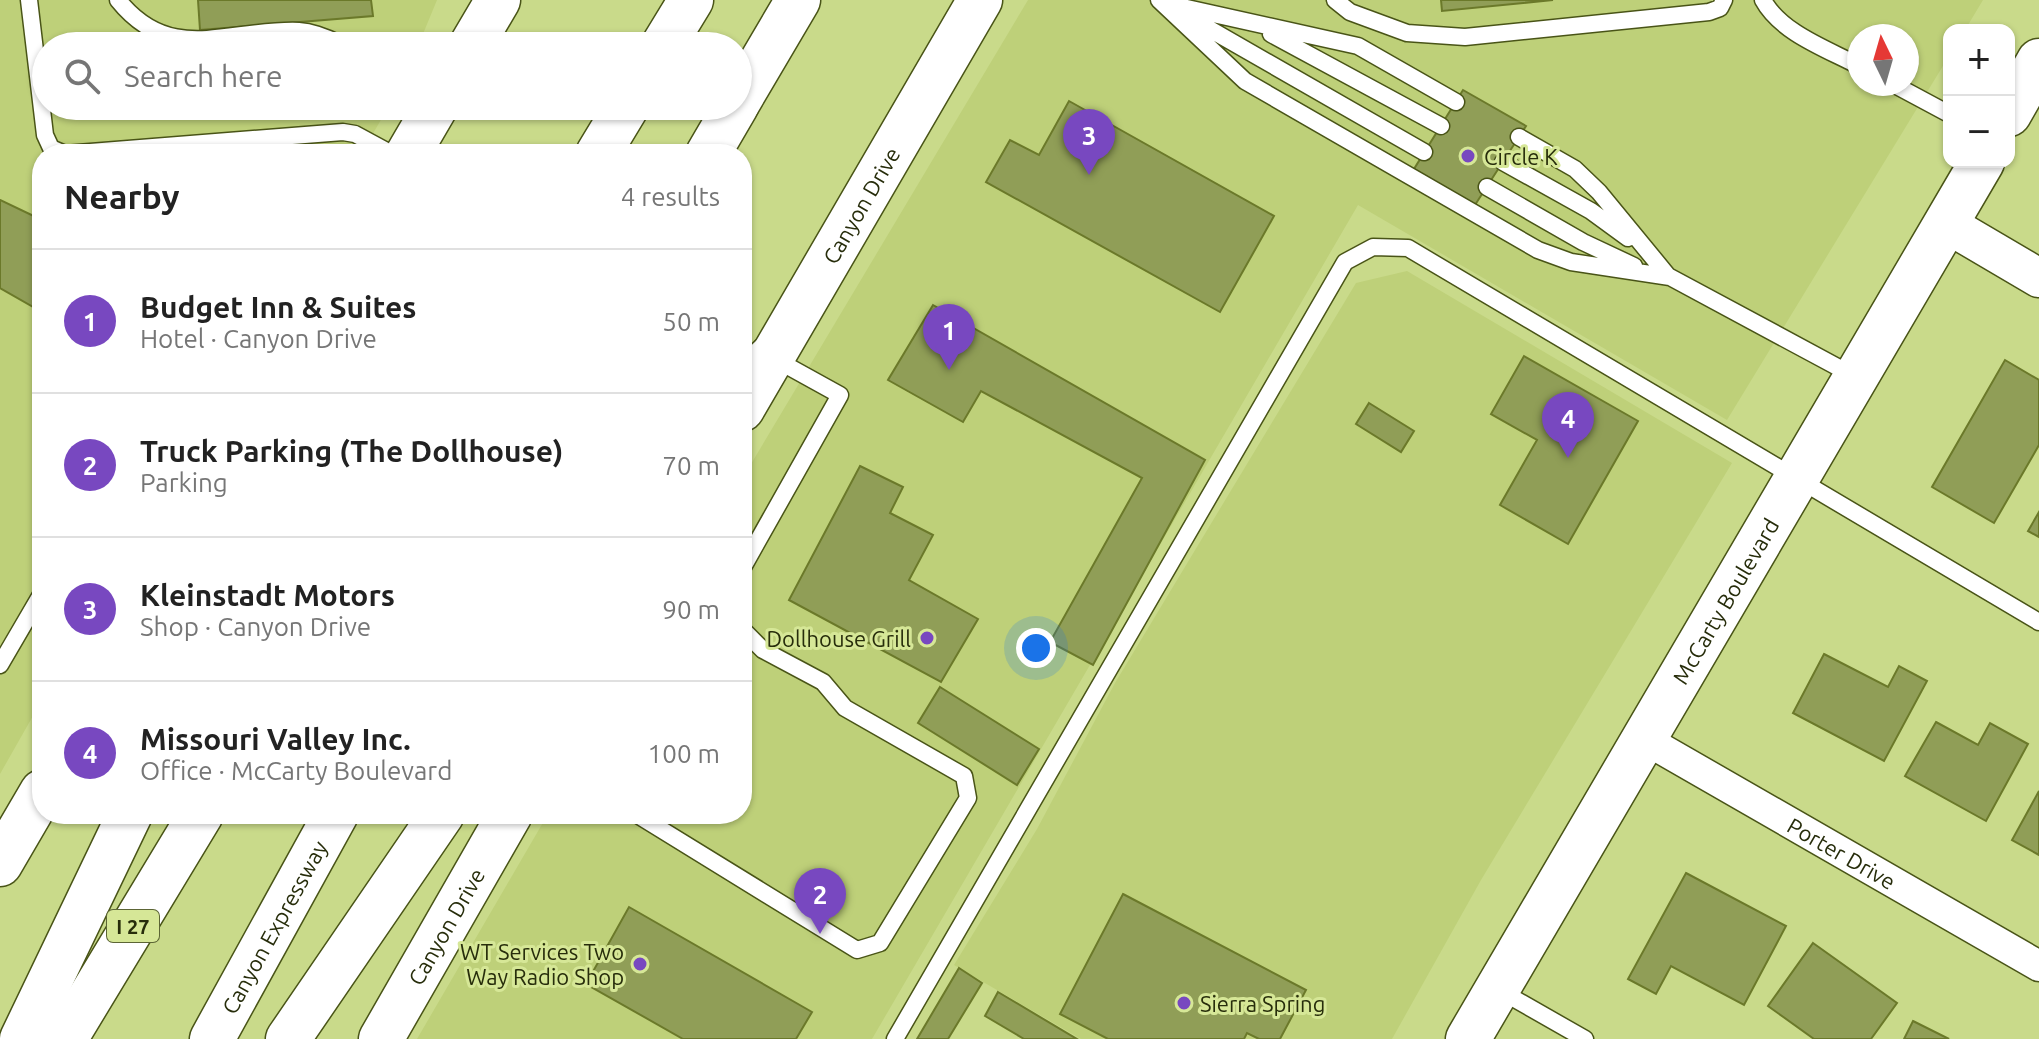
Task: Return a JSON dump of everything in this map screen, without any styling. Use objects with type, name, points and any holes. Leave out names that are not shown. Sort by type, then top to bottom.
[{"type":"main road","points":[[672,32],[691,0]]},
{"type":"main road","points":[[752,78],[798,0]]},
{"type":"main road","name":"Canyon Drive","points":[[757,371],[980,0]]},
{"type":"main road","points":[[2015,103],[2039,61]]},
{"type":"main road","points":[[414,144],[428,120]]},
{"type":"main road","points":[[604,144],[619,120]]},
{"type":"main road","points":[[714,144],[728,120]]},
{"type":"main road","name":"McCarty Boulevard","points":[[1468,1039],[1979,168]]},
{"type":"main road","points":[[5,846],[32,807]]},
{"type":"main road","points":[[22,1039],[125,824]]},
{"type":"main road","name":"I 27","points":[[65,1039],[195,824]]},
{"type":"main road","name":"Canyon Expressway","points":[[212,1039],[330,824]]},
{"type":"main road","points":[[288,1039],[435,824]]},
{"type":"main road","name":"Canyon Drive","points":[[381,1039],[504,824]]},
{"type":"street","points":[[1947,224],[2039,278]]},
{"type":"street","name":"Porter Drive","points":[[1646,740],[2039,966]]},
{"type":"lane","points":[[29,0],[33,32]]},
{"type":"lane","points":[[118,0],[133,19],[155,32]]},
{"type":"lane","points":[[1335,0],[1350,12],[1407,33],[1465,37],[1709,12],[1720,8],[1724,0]]},
{"type":"lane","points":[[1763,0],[1770,13],[1793,30],[1847,59]]},
{"type":"lane","points":[[1161,1],[1252,25],[1358,46],[1456,102]]},
{"type":"lane","points":[[1161,1],[1424,152]]},
{"type":"lane","points":[[1161,1],[1222,63],[1245,81],[1538,250],[1571,262],[1670,277],[1858,378]]},
{"type":"lane","points":[[1252,25],[1309,52],[1441,126]]},
{"type":"lane","points":[[284,32],[306,32]]},
{"type":"lane","points":[[1915,96],[1943,111]]},
{"type":"lane","points":[[43,120],[49,144]]},
{"type":"lane","points":[[191,144],[343,132],[355,134],[374,144]]},
{"type":"lane","points":[[1519,137],[1575,169],[1599,192],[1641,247],[1670,277]]},
{"type":"lane","points":[[1503,162],[1591,211],[1641,247]]},
{"type":"lane","points":[[1487,187],[1583,242],[1646,272]]},
{"type":"lane","points":[[895,1039],[1345,262],[1373,247],[1408,248],[2039,622]]},
{"type":"lane","points":[[752,551],[840,395],[757,371]]},
{"type":"lane","points":[[0,665],[32,610]]},
{"type":"lane","points":[[652,824],[857,950],[880,943],[968,798],[964,776],[845,708],[823,682],[763,650],[752,639]]},
{"type":"lane","points":[[1497,989],[1585,1039]]},
{"type":"shaded area","points":[[0,0],[437,0],[424,32],[32,32],[32,120],[381,120],[367,144],[32,144],[32,718],[0,774]]},
{"type":"shaded area","points":[[1028,0],[1983,0],[1969,24],[1943,24],[1943,66],[1727,420],[1358,205],[872,1039],[417,1039],[542,824],[752,824],[752,462]]},
{"type":"shaded area","points":[[1407,271],[1732,463],[1481,880],[1392,1039],[1081,1039],[954,965],[1037,829],[1115,683],[1356,283]]},
{"type":"building","points":[[198,0],[371,0],[373,16],[200,30]]},
{"type":"building","points":[[1441,0],[1553,0],[1442,11]]},
{"type":"building","points":[[1463,90],[1526,126],[1475,205],[1414,169]]},
{"type":"building","points":[[1069,101],[1274,216],[1220,312],[986,182],[1010,140],[1039,155]]},
{"type":"building","points":[[0,200],[32,215],[32,306],[0,288]]},
{"type":"building","points":[[933,305],[1205,460],[1093,665],[1050,642],[1142,478],[981,391],[963,422],[888,380]]},
{"type":"building","points":[[1524,356],[1638,421],[1568,544],[1500,505],[1537,440],[1491,414]]},
{"type":"building","points":[[2005,360],[2039,380],[2039,445],[1994,523],[1932,487]]},
{"type":"building","points":[[1369,403],[1414,431],[1401,452],[1356,424]]},
{"type":"building","points":[[860,466],[903,487],[890,513],[933,535],[909,580],[978,619],[941,682],[789,600]]},
{"type":"building","points":[[2039,512],[2039,537],[2028,531]]},
{"type":"building","points":[[1824,654],[1888,687],[1899,666],[1927,681],[1884,761],[1793,713]]},
{"type":"building","points":[[940,687],[1039,749],[1017,785],[918,723]]},
{"type":"building","points":[[1936,722],[1978,745],[1990,723],[2028,744],[1986,821],[1905,776]]},
{"type":"building","points":[[2039,791],[2039,855],[2012,840]]},
{"type":"building","points":[[1686,873],[1786,926],[1744,1005],[1671,966],[1656,994],[1628,979]]},
{"type":"building","points":[[1123,894],[1306,990],[1280,1039],[1259,1039],[1247,1033],[1244,1039],[1108,1039],[1060,1014]]},
{"type":"building","points":[[629,907],[812,1012],[796,1039],[683,1039],[586,984]]},
{"type":"building","points":[[1813,943],[1897,1003],[1871,1039],[1814,1039],[1768,1006]]},
{"type":"building","points":[[959,968],[982,983],[948,1039],[917,1039]]},
{"type":"building","points":[[998,992],[1077,1039],[1024,1039],[985,1016]]},
{"type":"building","points":[[1913,1021],[1949,1039],[1904,1039]]},
{"type":"place","name":"Circle K","points":[[1468,156]]},
{"type":"place","name":"Kleinstadt Motors","points":[[1089,175]]},
{"type":"place","name":"Budget Inn & Suites","points":[[949,370]]},
{"type":"place","name":"Missouri Valley Inc.","points":[[1568,458]]},
{"type":"place","name":"Dollhouse Grill","points":[[927,638]]},
{"type":"place","name":"Truck Parking (The Dollhouse)","points":[[820,934]]},
{"type":"place","name":"WT Services Two Way Radio Shop","points":[[640,964]]},
{"type":"place","name":"Sierra Spring","points":[[1184,1003]]}]
